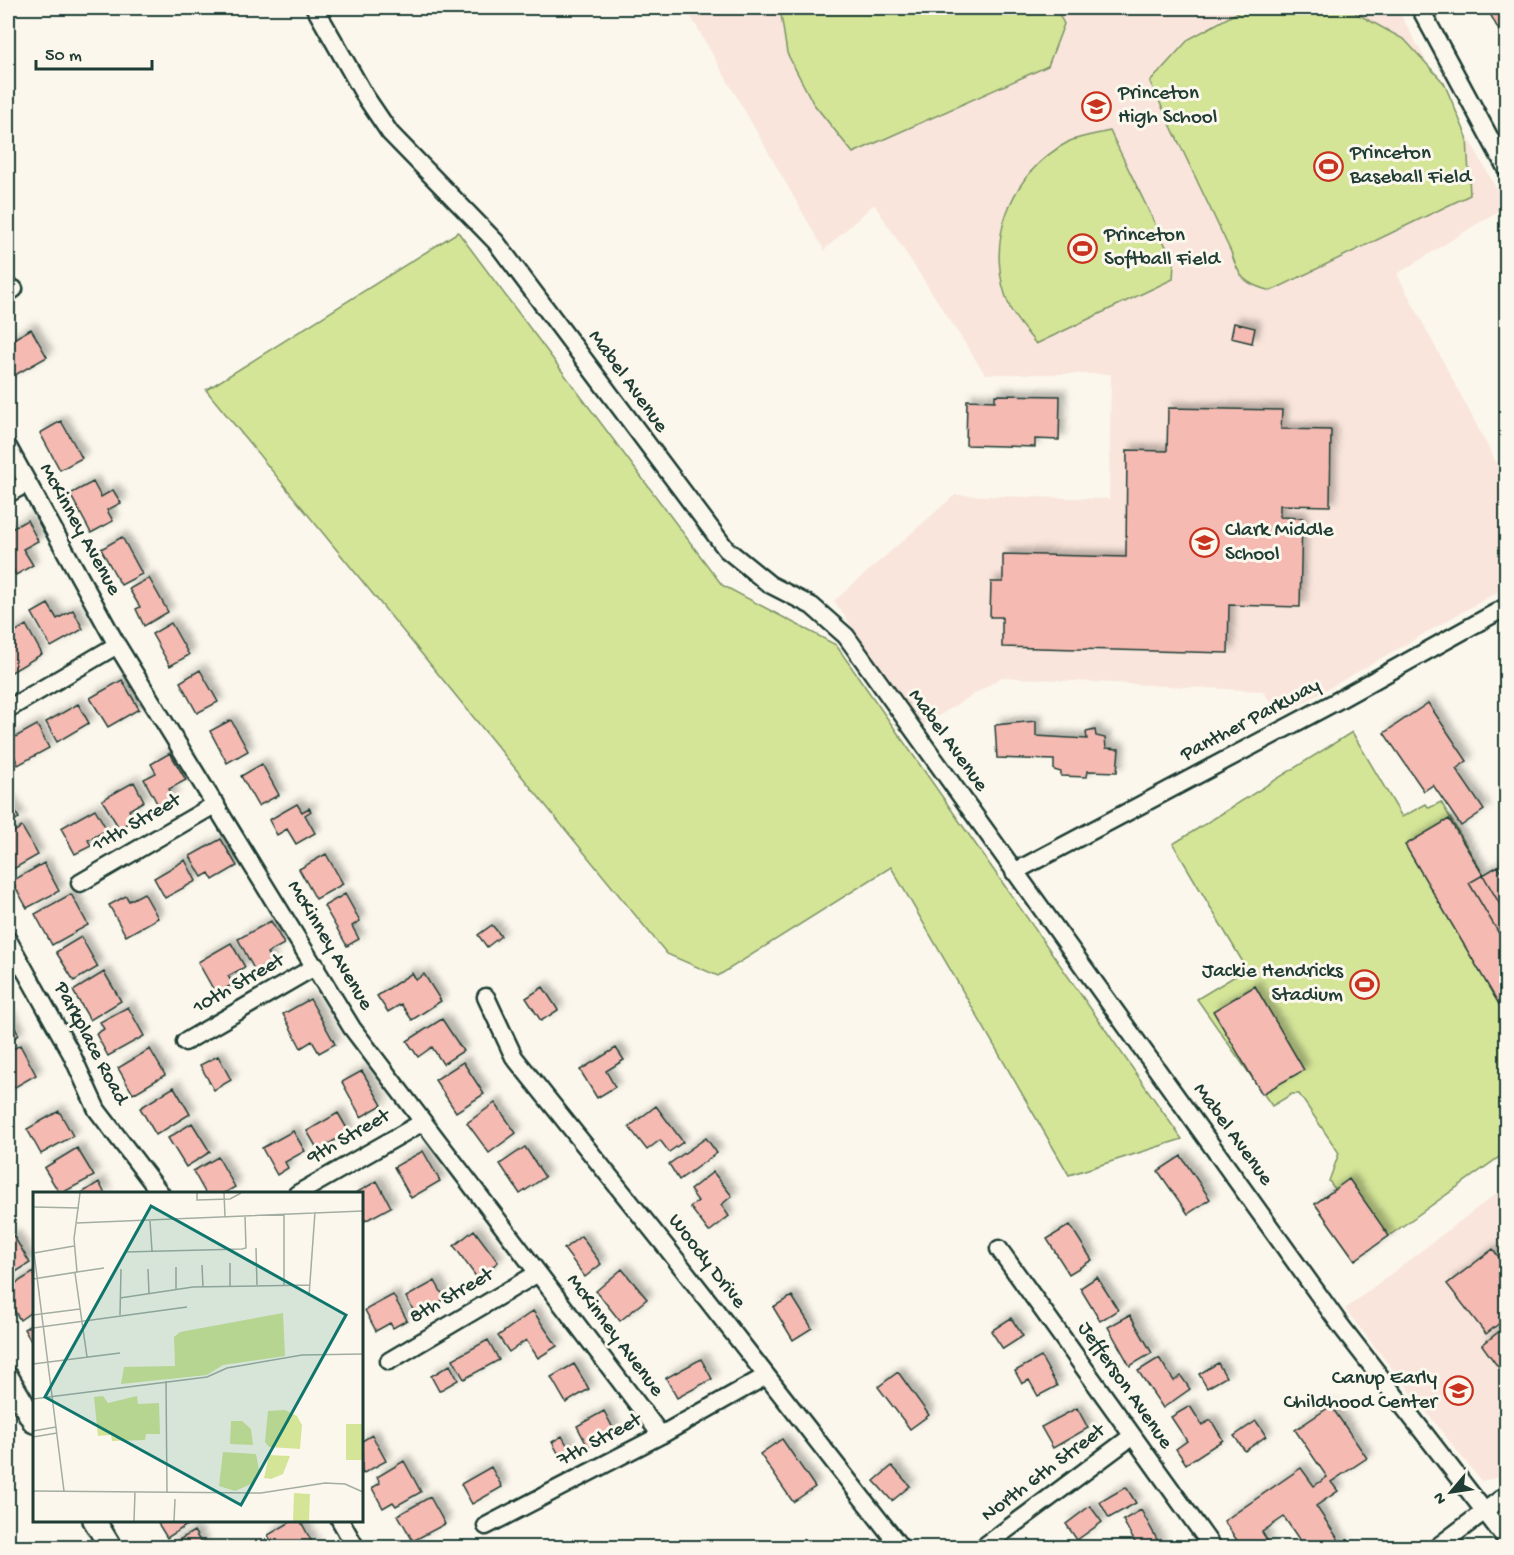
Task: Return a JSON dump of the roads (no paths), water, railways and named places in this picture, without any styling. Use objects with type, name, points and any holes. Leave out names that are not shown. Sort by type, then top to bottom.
[{"type":"street","name":"Mabel Avenue","points":[[315,8],[365,96],[390,133],[496,242],[726,549],[769,584],[812,606],[846,636],[1341,1326],[1506,1539]]},
{"type":"street","points":[[1420,8],[1506,168]]},
{"type":"street","name":"McKinney Avenue","points":[[8,447],[117,645],[352,1028],[661,1435]]},
{"type":"street","points":[[8,494],[27,483]]},
{"type":"street","name":"Panther Parkway","points":[[1014,872],[1335,702],[1506,607]]},
{"type":"street","points":[[8,709],[117,645]]},
{"type":"street","name":"11th Street","points":[[80,883],[216,804]]},
{"type":"street","name":"Parkplace Road","points":[[8,940],[71,1053],[97,1110],[159,1192]]},
{"type":"street","name":"10th Street","points":[[185,1042],[316,966]]},
{"type":"street","name":"Woody Drive","points":[[486,997],[514,1057],[670,1252],[901,1548]]},
{"type":"street","name":"9th Street","points":[[300,1192],[423,1122]]},
{"type":"street","name":"Jefferson Avenue","points":[[999,1249],[1131,1437],[1213,1548]]},
{"type":"street","name":"8th Street","points":[[389,1361],[538,1273]]},
{"type":"street","name":"7th Street","points":[[486,1526],[661,1435],[766,1376]]},
{"type":"street","points":[[8,1378],[33,1420]]},
{"type":"street","name":"North 6th Street","points":[[982,1548],[1131,1437]]},
{"type":"street","points":[[1436,1548],[1506,1495]]},
{"type":"street","points":[[95,1522],[111,1548]]},
{"type":"street","points":[[341,1522],[356,1548]]},
{"type":"place","name":"Princeton High School","points":[[1097,106]]},
{"type":"place","name":"Princeton Baseball Field","points":[[1329,166]]},
{"type":"place","name":"Princeton Softball Field","points":[[1083,248]]},
{"type":"place","name":"Clark Middle School","points":[[1204,543]]},
{"type":"place","name":"Jackie Hendricks Stadium","points":[[1364,984]]},
{"type":"place","name":"Canup Early Childhood Center","points":[[1458,1391]]}]
